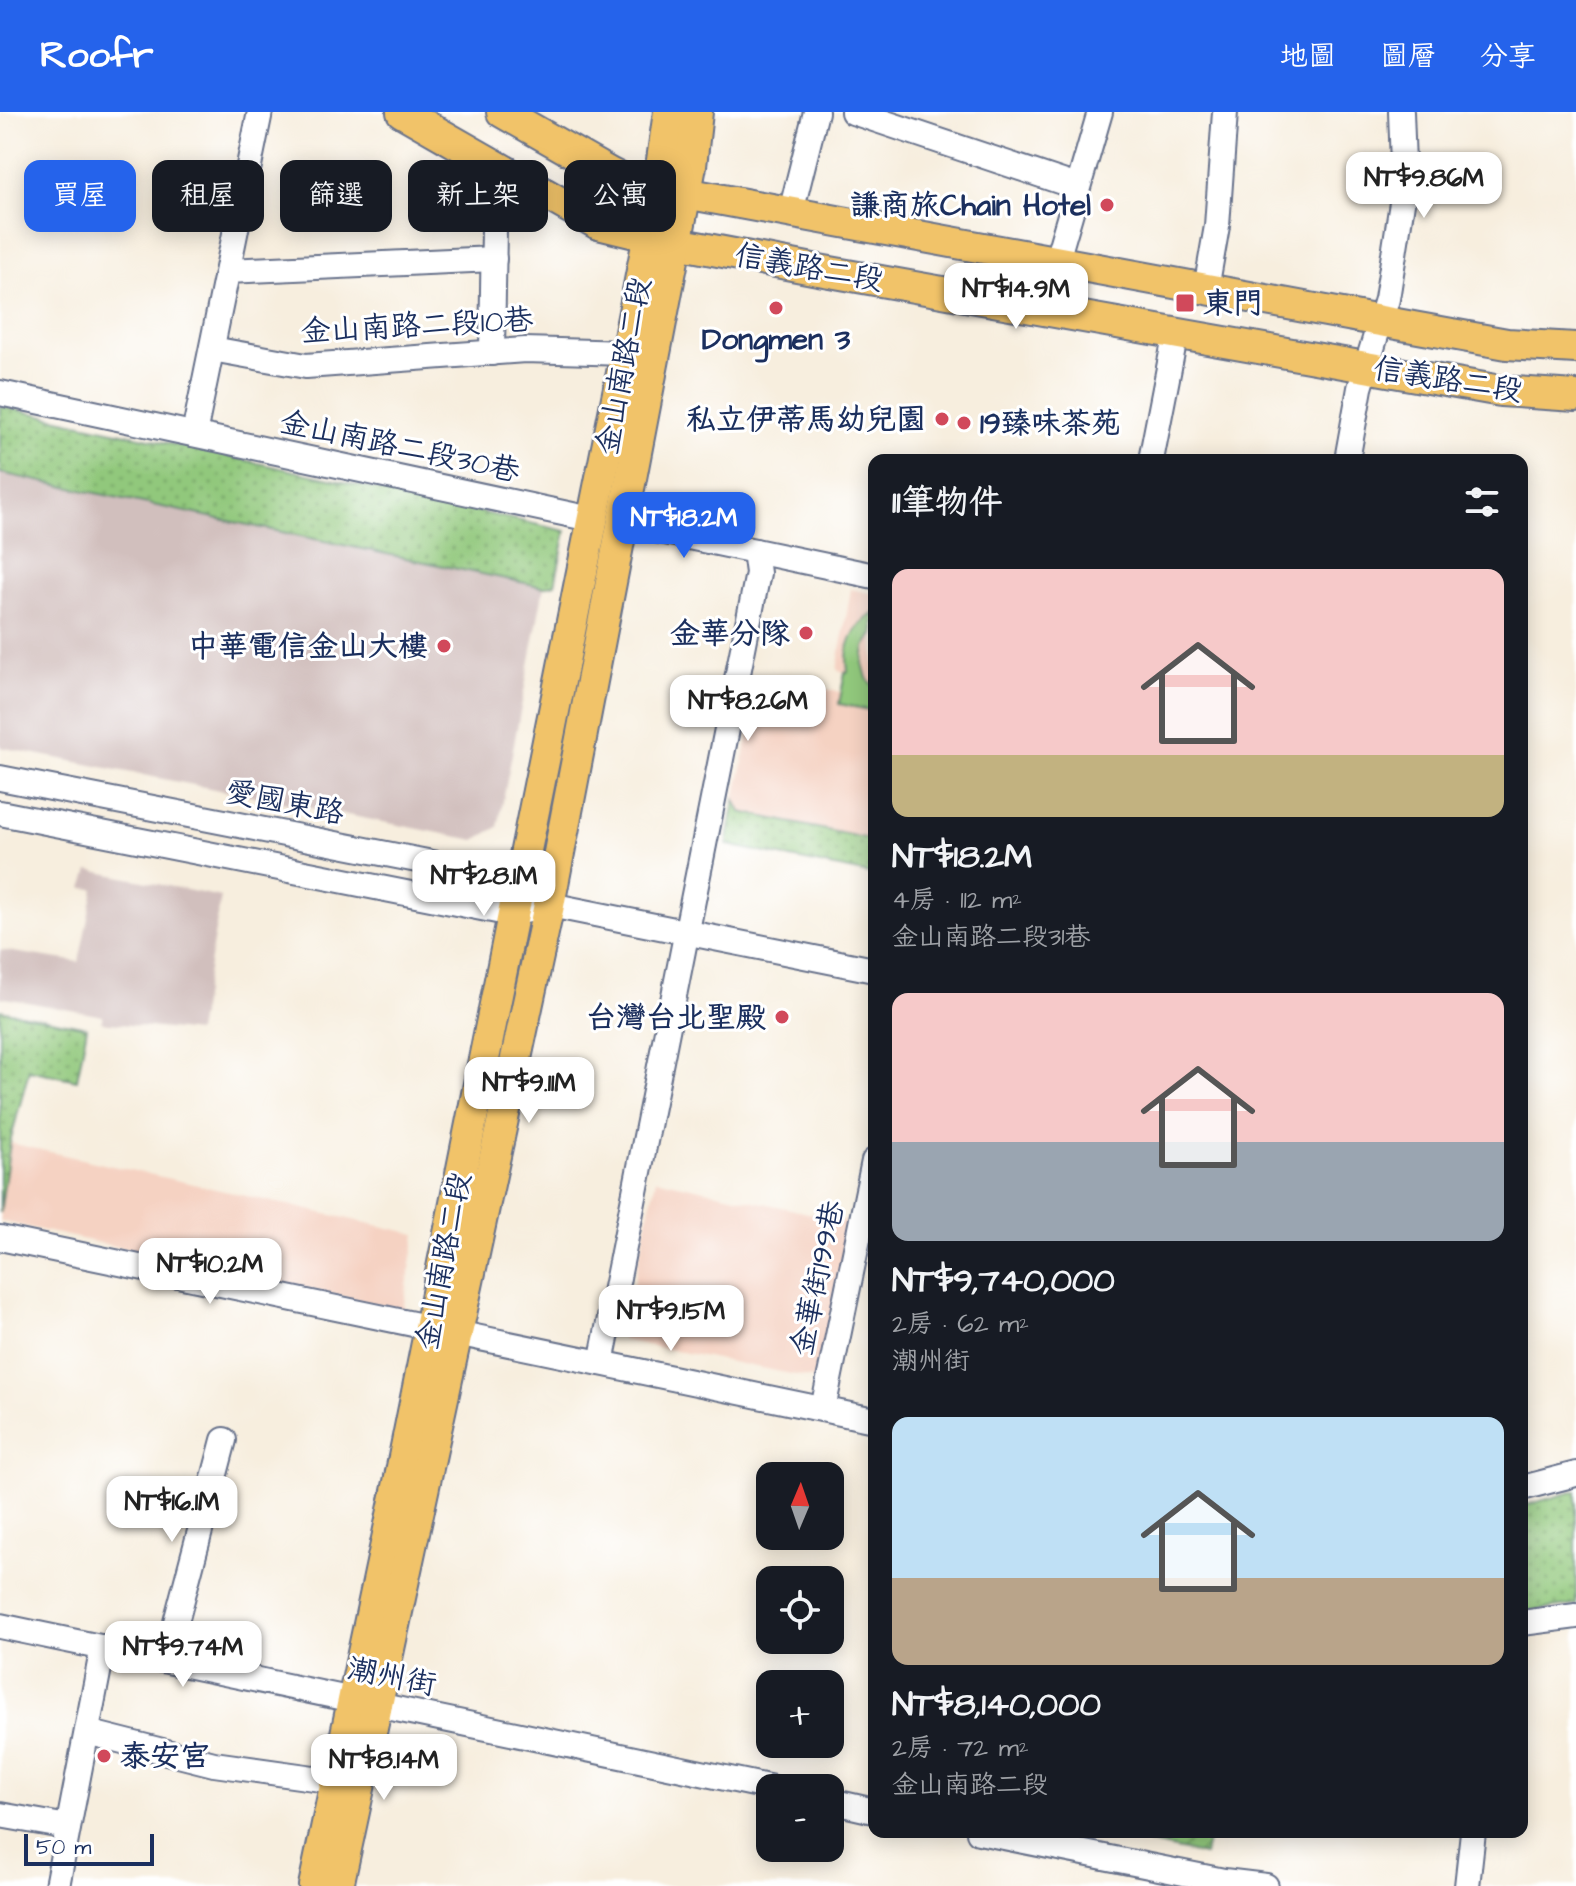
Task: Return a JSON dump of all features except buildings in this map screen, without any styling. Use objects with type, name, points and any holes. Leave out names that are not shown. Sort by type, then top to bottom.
[{"type":"main road","name":"信義路二段","points":[[402,112],[484,160]]},
{"type":"main road","name":"信義路二段","points":[[502,112],[586,160]]},
{"type":"main road","points":[[668,160],[669,112]]},
{"type":"main road","points":[[676,184],[697,112]]},
{"type":"main road","name":"信義路二段","points":[[676,215],[791,212],[1507,344],[1576,348]]},
{"type":"main road","name":"信義路二段","points":[[676,217],[1176,332],[1501,391],[1576,396]]},
{"type":"main road","name":"金山南路二段","points":[[443,1331],[512,914],[626,353],[662,232]]},
{"type":"main road","name":"金山南路二段","points":[[338,1886],[364,1704],[443,1331],[549,905],[622,523],[665,232]]},
{"type":"main road","name":"金山南路二段","points":[[314,1886],[335,1781],[364,1704]]},
{"type":"street","points":[[194,434],[260,112]]},
{"type":"street","points":[[791,212],[816,112]]},
{"type":"street","points":[[853,112],[1077,187]]},
{"type":"street","points":[[1056,263],[1100,112]]},
{"type":"street","points":[[1206,289],[1217,226],[1225,112]]},
{"type":"street","points":[[1348,454],[1366,367],[1387,299],[1404,190],[1401,112]]},
{"type":"street","points":[[492,353],[494,232]]},
{"type":"street","points":[[228,271],[494,259]]},
{"type":"street","points":[[1152,454],[1176,332]]},
{"type":"street","name":"金山南路二段10巷","points":[[212,349],[306,366],[525,350],[626,353]]},
{"type":"street","name":"金山南路二段30巷","points":[[0,393],[591,519]]},
{"type":"street","points":[[622,523],[868,575]]},
{"type":"street","points":[[601,1363],[758,573],[755,551]]},
{"type":"street","name":"愛國東路","points":[[0,778],[519,880],[549,905]]},
{"type":"street","name":"愛國東路","points":[[0,813],[512,914],[549,905],[868,969]]},
{"type":"street","name":"金華街199巷","points":[[823,1409],[868,1190]]},
{"type":"street","points":[[0,1238],[868,1419]]},
{"type":"street","points":[[166,1660],[224,1440]]},
{"type":"street","points":[[1528,1486],[1576,1474]]},
{"type":"street","points":[[1528,1622],[1576,1616]]},
{"type":"street","name":"潮州街","points":[[0,1626],[756,1785]]},
{"type":"street","points":[[57,1886],[103,1647]]},
{"type":"street","points":[[87,1732],[202,1762],[335,1781]]},
{"type":"street","points":[[844,1804],[868,1810]]},
{"type":"street","points":[[0,1815],[68,1827]]},
{"type":"street","points":[[1009,1838],[1224,1881],[1266,1886]]},
{"type":"street","points":[[1467,1886],[1472,1838]]},
{"type":"shaded area","points":[[0,473],[544,587],[498,827],[475,840],[0,747]]},
{"type":"shaded area","points":[[851,589],[868,593],[868,839],[741,812],[735,800],[761,677],[841,692],[845,672],[837,670]]},
{"type":"shaded area","points":[[89,870],[221,897],[197,1032],[101,1022],[103,1016],[0,997],[0,950],[79,962],[94,889],[83,888]]},
{"type":"shaded area","points":[[10,1143],[416,1234],[403,1310],[0,1221]]},
{"type":"shaded area","points":[[656,1179],[852,1223],[821,1380],[622,1340]]},
{"type":"green space","points":[[0,406],[566,531],[555,584],[544,587],[0,473]]},
{"type":"green space","points":[[868,618],[868,642],[863,663],[868,679],[868,710],[839,704],[845,672],[848,672],[847,654],[851,638]]},
{"type":"green space","points":[[735,800],[741,812],[868,839],[868,874],[727,845]]},
{"type":"green space","points":[[0,1010],[87,1027],[77,1080],[29,1070],[10,1143],[0,1213]]},
{"type":"green space","points":[[1576,1491],[1576,1605],[1528,1611],[1528,1504]]},
{"type":"green space","points":[[1148,1838],[1208,1838],[1204,1855],[1147,1843]]},
{"type":"place","name":"謙商旅Chain Hotel","points":[[1107,205]]},
{"type":"place","name":"東門","points":[[1185,303]]},
{"type":"place","name":"Dongmen 3","points":[[776,308]]},
{"type":"place","name":"私立伊蒂馬幼兒園","points":[[942,419]]},
{"type":"place","name":"19臻味茶苑","points":[[964,423]]},
{"type":"place","name":"金華分隊","points":[[806,633]]},
{"type":"place","name":"中華電信金山大樓","points":[[444,646]]},
{"type":"place","name":"台灣台北聖殿","points":[[782,1017]]},
{"type":"place","name":"泰安宮","points":[[104,1756]]}]
